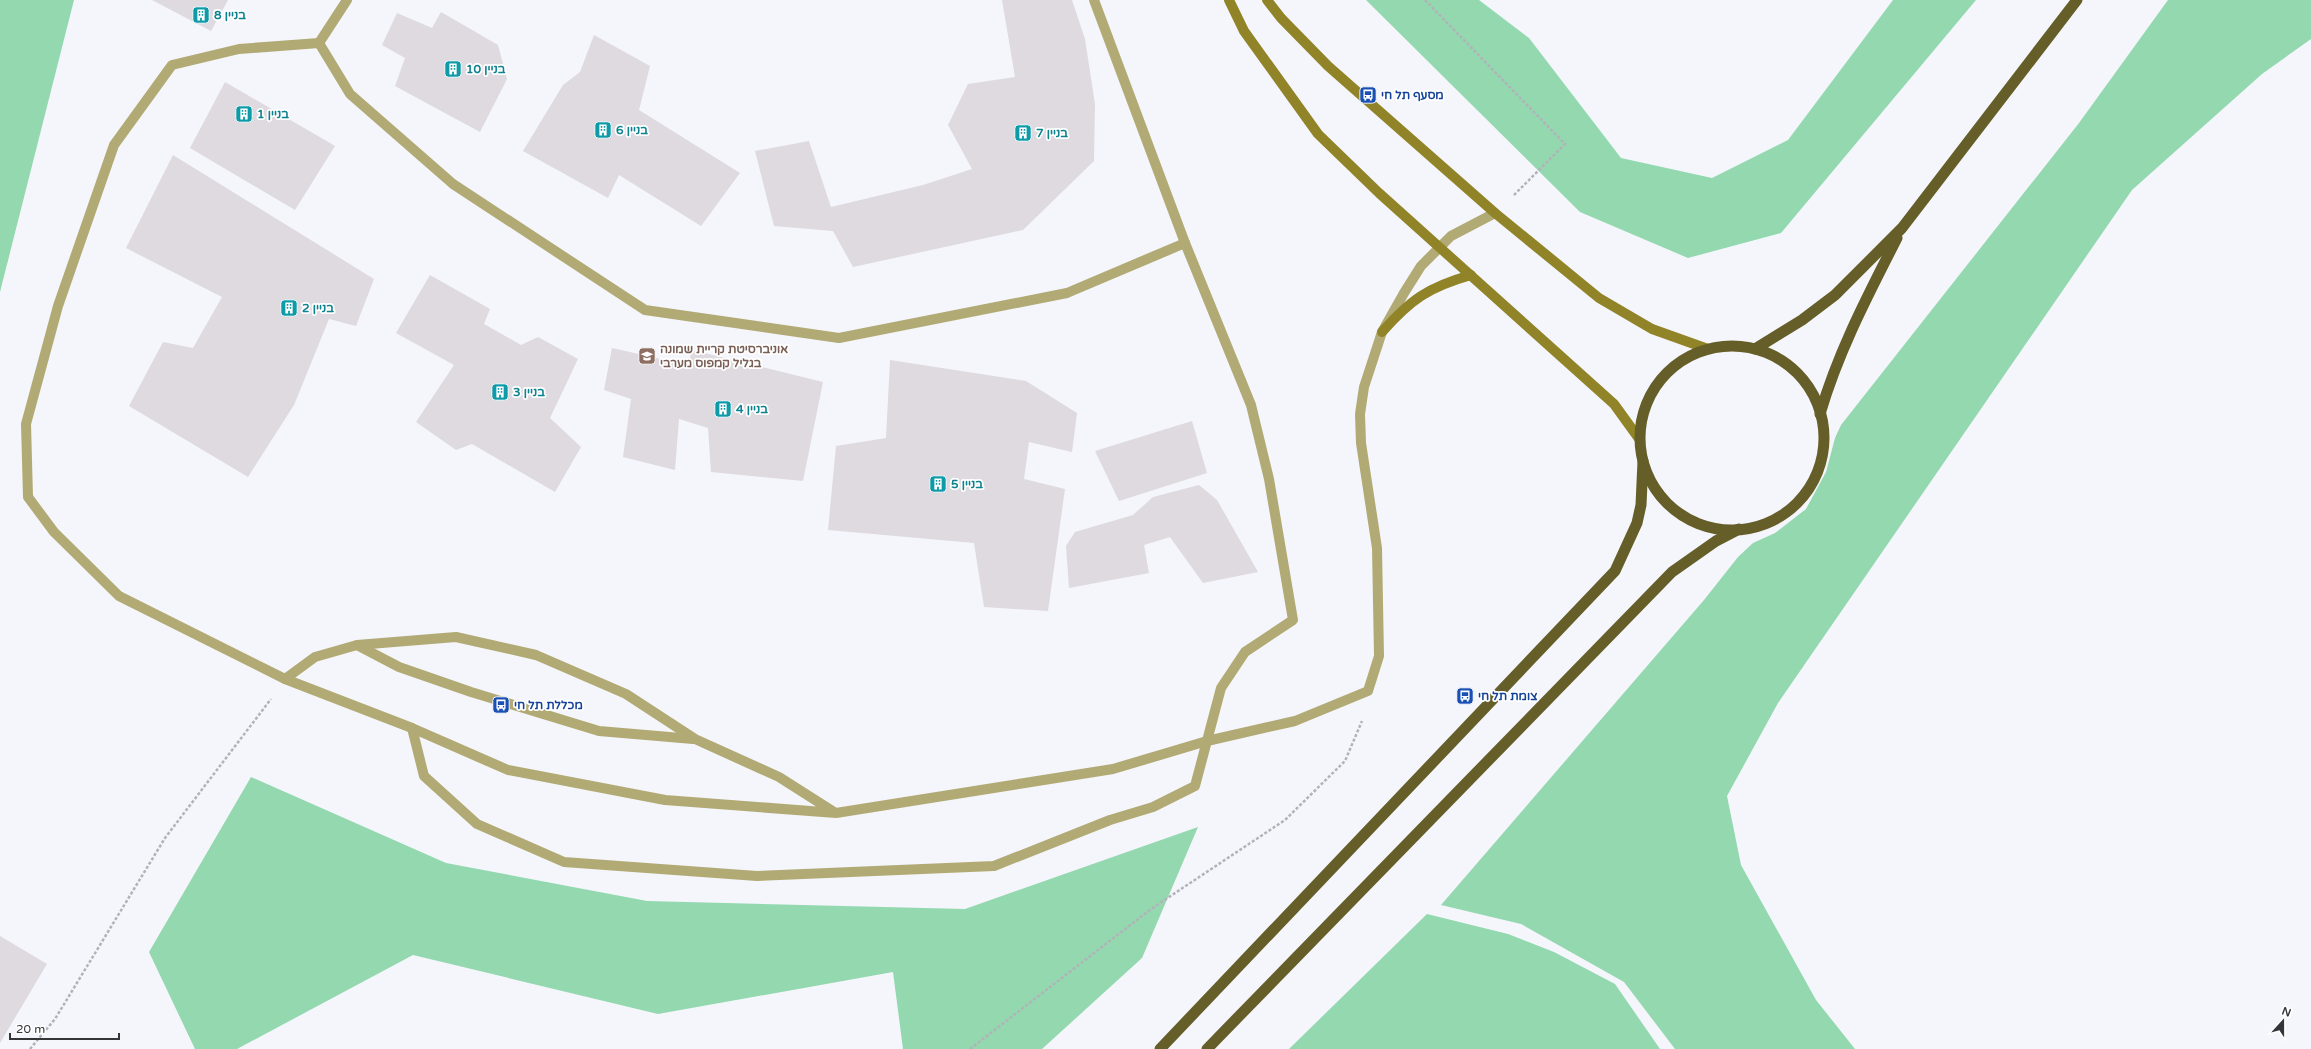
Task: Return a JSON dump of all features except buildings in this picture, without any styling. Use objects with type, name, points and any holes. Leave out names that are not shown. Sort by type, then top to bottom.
[{"type":"highway","points":[[1755,348],[1802,320],[1835,295],[1902,228],[2077,0]]},
{"type":"highway","points":[[1820,414],[1829,382],[1855,321],[1902,228]]},
{"type":"highway","points":[[1160,1049],[1615,571],[1637,523],[1641,505],[1643,461],[1640,440],[1644,410],[1658,383],[1680,362],[1708,349],[1731,346],[1755,348],[1779,358],[1799,375],[1814,397],[1824,425],[1823,455],[1813,483],[1794,506],[1769,523],[1740,530],[1716,541],[1672,572],[1207,1049]]},
{"type":"highway","points":[[1643,461],[1650,481],[1665,502],[1686,517],[1710,527],[1740,530]]},
{"type":"main road","points":[[1229,0],[1244,32],[1318,134],[1439,247],[1614,404],[1640,440]]},
{"type":"main road","points":[[1267,0],[1281,18],[1328,66],[1496,213],[1599,298],[1652,329],[1708,349]]},
{"type":"main road","points":[[1382,332],[1402,309],[1422,294],[1447,282],[1471,275]]},
{"type":"street","points":[[318,43],[347,0]]},
{"type":"street","points":[[412,728],[424,776],[476,824],[564,862],[757,876],[994,866],[1110,820],[1154,807],[1195,786],[1221,688],[1245,652],[1293,620],[1268,479],[1251,405],[1185,243],[1094,0]]},
{"type":"street","points":[[318,43],[350,94],[453,184],[645,310],[839,338],[1068,294],[1185,243]]},
{"type":"street","points":[[318,43],[239,49],[172,65],[114,145],[58,306],[26,424],[28,497],[54,532],[119,596],[285,679],[412,728],[515,772],[665,800],[836,813],[1114,769],[1207,741],[1295,721],[1368,691],[1379,656],[1377,548],[1361,443],[1360,414],[1364,387],[1382,332],[1421,266],[1439,247],[1466,227],[1496,213]]},
{"type":"street","points":[[285,679],[315,657],[358,645],[456,637],[536,655],[626,694],[695,739],[779,777],[836,813]]},
{"type":"street","points":[[358,645],[399,667],[471,692],[599,731],[695,739]]},
{"type":"path","points":[[1425,0],[1565,144],[1496,213]]},
{"type":"path","points":[[30,1049],[55,1019],[165,838],[285,679]]},
{"type":"path","points":[[970,1049],[1151,909],[1285,820],[1345,761],[1362,723],[1368,691]]},
{"type":"green space","points":[[0,0],[74,0],[0,292]]},
{"type":"green space","points":[[1366,0],[1479,0],[1529,38],[1621,158],[1712,178],[1788,140],[1893,0],[1976,0],[1781,233],[1688,258],[1580,212]]},
{"type":"green space","points":[[2168,0],[2311,0],[2311,39],[2262,74],[2132,190],[1778,703],[1727,796],[1741,865],[1816,1000],[1855,1049],[1675,1049],[1624,982],[1521,924],[1441,905],[1704,600],[1738,557],[1753,543],[1775,533],[1806,509],[1826,472],[1835,438],[1841,425],[2079,123]]},
{"type":"green space","points":[[251,777],[446,863],[647,901],[965,909],[1198,827],[1142,958],[1042,1049],[903,1049],[893,972],[658,1014],[413,955],[237,1049],[195,1049],[149,952]]},
{"type":"green space","points":[[1427,914],[1508,934],[1554,952],[1615,984],[1660,1049],[1289,1049]]},
{"type":"place","name":"בניין 8","points":[[201,15]]},
{"type":"place","name":"בניין 10","points":[[453,69]]},
{"type":"place","name":"מסעף תל חי","points":[[1368,95]]},
{"type":"place","name":"בניין 1","points":[[244,114]]},
{"type":"place","name":"בניין 6","points":[[603,130]]},
{"type":"place","name":"בניין 7","points":[[1023,133]]},
{"type":"place","name":"בניין 2","points":[[289,308]]},
{"type":"place","name":"אוניברסיטת קריית שמונה בגליל קמפוס מערבי","points":[[647,356]]},
{"type":"place","name":"בניין 3","points":[[500,392]]},
{"type":"place","name":"בניין 4","points":[[723,409]]},
{"type":"place","name":"בניין 5","points":[[938,484]]},
{"type":"place","name":"צומת תל חי","points":[[1465,696]]},
{"type":"place","name":"מכללת תל חי","points":[[501,705]]}]
